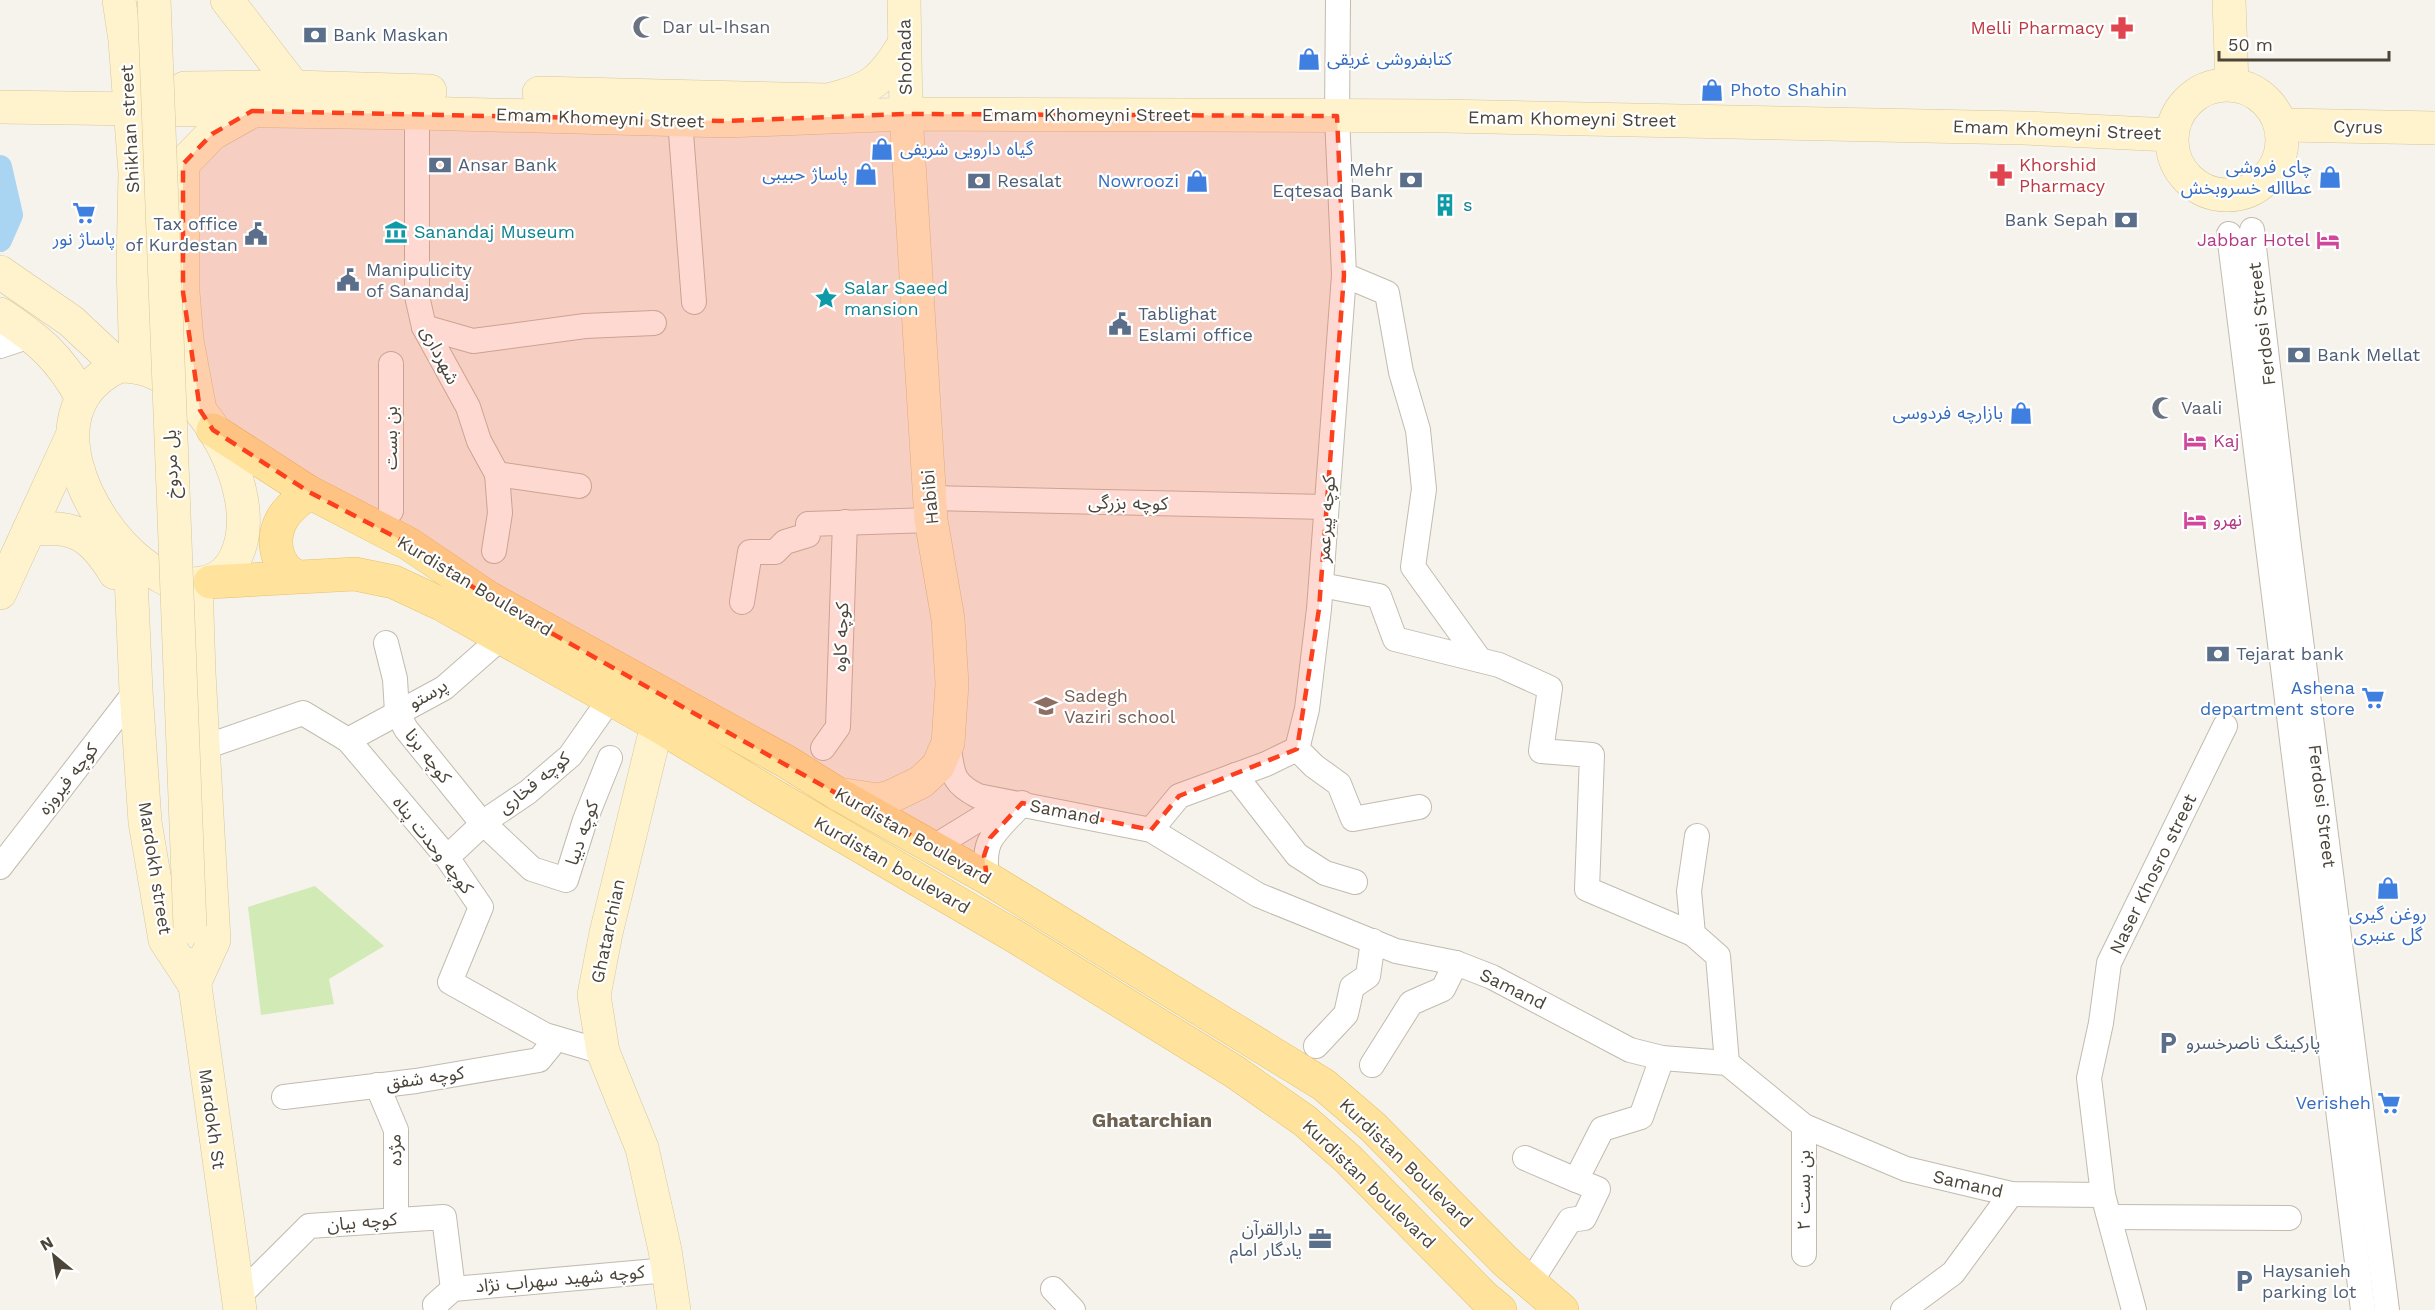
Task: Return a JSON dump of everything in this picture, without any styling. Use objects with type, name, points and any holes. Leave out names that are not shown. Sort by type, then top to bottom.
[{"type":"main road","name":"Shikhan street","points":[[119,0],[135,173],[128,366]]},
{"type":"main road","name":"پل مردوخ","points":[[154,0],[190,927]]},
{"type":"main road","points":[[227,0],[294,87]]},
{"type":"main road","name":"Shohada","points":[[904,0],[906,114]]},
{"type":"main road","points":[[2229,0],[2232,84]]},
{"type":"main road","name":"Emam Khomeyni Street","points":[[0,107],[294,87],[828,100],[857,93],[871,85],[892,64],[904,44]]},
{"type":"main road","points":[[2232,84],[2248,88],[2263,97],[2274,110],[2282,134],[2280,159],[2272,172],[2262,183],[2249,191],[2234,195],[2219,195],[2203,190],[2190,181],[2179,169],[2173,154],[2171,135],[2176,117],[2186,103],[2199,92],[2215,86],[2232,84]]},
{"type":"main road","name":"Emam Khomeyni Street","points":[[0,89],[252,111],[727,121],[906,114],[1337,116],[2012,127],[2171,135]]},
{"type":"main road","points":[[72,436],[79,473],[90,499],[115,539],[130,554],[164,578],[179,584],[203,583],[221,576],[231,565],[239,550],[243,524],[235,471],[207,420],[187,340],[183,292],[183,164],[212,134],[252,111]]},
{"type":"main road","name":"Habibi","points":[[838,794],[878,800],[890,797],[921,782],[938,766],[948,742],[952,684],[948,619],[930,509],[906,114]]},
{"type":"main road","name":"Cyrus","points":[[2282,134],[2435,128]]},
{"type":"main road","points":[[2282,134],[2435,146]]},
{"type":"main road","points":[[0,272],[72,321],[128,366],[152,372],[169,382],[207,420]]},
{"type":"main road","points":[[7,340],[40,342],[66,370],[82,398]]},
{"type":"main road","points":[[0,593],[72,436],[77,409],[82,398],[96,378],[128,366]]},
{"type":"main road","name":"Kurdistan Boulevard","points":[[207,420],[309,492],[409,544],[489,598],[787,762],[838,794],[987,878],[1324,1085],[1373,1127],[1505,1261],[1562,1310]]},
{"type":"main road","points":[[296,576],[286,571],[279,559],[276,545],[277,531],[283,518],[309,492]]},
{"type":"main road","points":[[29,530],[54,526],[78,533],[94,544],[132,600]]},
{"type":"main road","name":"Mardokh street","points":[[130,554],[145,822],[165,940],[194,984]]},
{"type":"main road","name":"Kurdistan boulevard","points":[[203,583],[355,574],[394,582],[441,603],[657,725],[1016,937],[1235,1072],[1305,1121],[1348,1159],[1484,1297],[1500,1310]]},
{"type":"main road","points":[[194,984],[214,940],[198,673],[203,583]]},
{"type":"main road","name":"Ghatarchian","points":[[657,725],[594,995],[603,1052],[642,1148],[668,1270],[674,1310]]},
{"type":"main road","name":"Mardokh St","points":[[190,927],[194,984],[239,1304]]},
{"type":"street","name":"کوچه پیرعمر","points":[[1297,749],[1306,709],[1321,585],[1344,275],[1337,116],[1338,0]]},
{"type":"street","name":"شهرداری","points":[[417,113],[417,296],[424,327],[468,407],[479,441],[497,474],[500,513],[494,551]]},
{"type":"street","points":[[680,120],[694,302]]},
{"type":"street","name":"Ferdosi Street","points":[[2363,1310],[2240,232],[2288,539],[2387,1310]]},
{"type":"street","points":[[1344,275],[1386,293],[1401,372],[1418,430],[1424,489],[1413,567],[1480,660]]},
{"type":"street","points":[[424,327],[473,341],[585,326],[654,323]]},
{"type":"street","name":"بن بست","points":[[391,364],[391,511]]},
{"type":"street","points":[[497,474],[579,486]]},
{"type":"street","name":"کوچه بزرگی","points":[[742,602],[750,552],[775,552],[786,542],[808,535],[808,524],[845,522],[930,509],[1326,507]]},
{"type":"street","name":"کوچه کاوه","points":[[823,747],[838,727],[845,522]]},
{"type":"street","points":[[1321,585],[1379,596],[1395,639],[1499,665],[1550,688],[1541,751],[1592,756],[1587,889],[1694,934],[1718,956],[1727,1063]]},
{"type":"street","name":"پرستو","points":[[348,740],[444,688],[501,638]]},
{"type":"street","name":"کوچه برنا","points":[[386,643],[395,679],[397,712],[406,729],[483,823]]},
{"type":"street","name":"کوچه فیروزه","points":[[0,867],[136,691]]},
{"type":"street","name":"کوچه فخاری","points":[[446,856],[483,823],[528,792],[570,756],[610,699]]},
{"type":"street","name":"کوچه وحدت پناه","points":[[204,747],[303,712],[348,740],[446,856],[481,907],[450,982],[545,1035],[603,1052]]},
{"type":"street","name":"Naser Khosro street","points":[[2134,1310],[2107,1206],[2089,1078],[2101,1023],[2109,963],[2225,726]]},
{"type":"street","points":[[583,738],[610,758],[644,776]]},
{"type":"street","name":"Samand","points":[[948,742],[953,771],[961,787],[978,796],[1151,830],[1258,895],[1396,951],[1456,963],[1492,977],[1630,1050],[1662,1058],[1727,1063],[1804,1126],[1906,1169],[2011,1194],[2107,1206],[2289,1218]]},
{"type":"street","points":[[1151,830],[1179,796],[1266,764],[1297,749],[1339,784],[1353,819],[1419,807]]},
{"type":"street","name":"کوچه دیبا","points":[[483,823],[532,869],[566,880],[585,820],[610,758]]},
{"type":"street","points":[[1235,775],[1297,855],[1325,873],[1355,882]]},
{"type":"street","points":[[932,848],[981,818],[999,814],[1022,803]]},
{"type":"street","points":[[987,878],[984,856],[990,838],[1022,803]]},
{"type":"street","points":[[1694,934],[1689,891],[1698,836]]},
{"type":"street","points":[[1316,1046],[1346,1014],[1352,987],[1368,976],[1373,942]]},
{"type":"street","points":[[1372,1065],[1411,1003],[1443,989],[1456,963]]},
{"type":"street","name":"کوچه شفق","points":[[284,1097],[416,1081],[539,1060],[556,1039]]},
{"type":"street","points":[[1530,1283],[1570,1220],[1584,1218],[1587,1184],[1602,1129],[1641,1117],[1662,1058]]},
{"type":"street","name":"مژده","points":[[377,1085],[396,1130],[396,1219]]},
{"type":"street","name":"بن بست ۲","points":[[1804,1126],[1804,1254]]},
{"type":"street","points":[[1525,1158],[1587,1184]]},
{"type":"street","points":[[1903,1310],[1953,1273],[2011,1194]]},
{"type":"street","name":"کوچه بیان","points":[[239,1304],[309,1226],[396,1219],[444,1217],[453,1289]]},
{"type":"street","name":"کوچه شهید سهراب نژاد","points":[[453,1289],[668,1270]]},
{"type":"street","points":[[436,1310],[435,1305],[453,1289]]},
{"type":"street","points":[[1053,1289],[1073,1310]]},
{"type":"highlighted area","points":[[252,111],[727,121],[906,114],[1337,116],[1344,275],[1319,609],[1297,749],[1179,796],[1151,830],[1022,803],[990,838],[984,856],[987,878],[489,598],[409,544],[309,492],[213,430],[200,410],[183,292],[183,164],[212,134]]},
{"type":"green space","points":[[315,886],[384,946],[329,979],[334,1004],[261,1015],[248,907]]},
{"type":"waterway","points":[[0,167],[11,215],[0,240]]},
{"type":"place","name":"Dar ul-Ihsan","points":[[644,27]]},
{"type":"place","name":"Melli Pharmacy","points":[[2122,28]]},
{"type":"place","name":"Bank Maskan","points":[[315,35]]},
{"type":"place","name":"کتابفروشی غریقی","points":[[1309,59]]},
{"type":"place","name":"Photo Shahin","points":[[1712,90]]},
{"type":"place","name":"گیاه دارویی شریفی","points":[[882,149]]},
{"type":"place","name":"Ansar Bank","points":[[440,165]]},
{"type":"place","name":"پاساژ حبیبی","points":[[866,174]]},
{"type":"place","name":"Khorshid Pharmacy","points":[[2001,175]]},
{"type":"place","name":"چای فروشی عطااله خسروبخش","points":[[2330,177]]},
{"type":"place","name":"Mehr Eqtesad Bank","points":[[1411,180]]},
{"type":"place","name":"Resalat","points":[[979,181]]},
{"type":"place","name":"Nowroozi","points":[[1197,181]]},
{"type":"place","name":"s","points":[[1445,205]]},
{"type":"place","name":"پاساژ نور","points":[[84,213]]},
{"type":"place","name":"Bank Sepah","points":[[2126,220]]},
{"type":"place","name":"Sanandaj Museum","points":[[396,232]]},
{"type":"place","name":"Tax office of Kurdestan","points":[[256,234]]},
{"type":"place","name":"Jabbar Hotel","points":[[2328,240]]},
{"type":"place","name":"Manipulicity of Sanandaj","points":[[348,280]]},
{"type":"place","name":"Salar Saeed mansion","points":[[826,298]]},
{"type":"place","name":"Tablighat Eslami office","points":[[1120,324]]},
{"type":"place","name":"Bank Mellat","points":[[2299,355]]},
{"type":"place","name":"Vaali","points":[[2163,408]]},
{"type":"place","name":"بازارچه فردوسی","points":[[2021,413]]},
{"type":"place","name":"Kaj","points":[[2195,441]]},
{"type":"place","name":"نهرو","points":[[2195,520]]},
{"type":"place","name":"Tejarat bank","points":[[2218,654]]},
{"type":"place","name":"Ashena department store","points":[[2373,698]]},
{"type":"place","name":"Sadegh Vaziri school","points":[[1046,706]]},
{"type":"place","name":"روغن گیری گل عنبری","points":[[2388,888]]},
{"type":"place","name":"پارکینگ ناصرخسرو","points":[[2168,1043]]},
{"type":"place","name":"Verisheh","points":[[2389,1103]]},
{"type":"place","name":"دارالقرآن یادگار امام","points":[[1320,1239]]},
{"type":"place","name":"Haysanieh parking lot","points":[[2244,1281]]},
{"type":"district","name":"Ghatarchian","points":[[1152,1120]]}]
